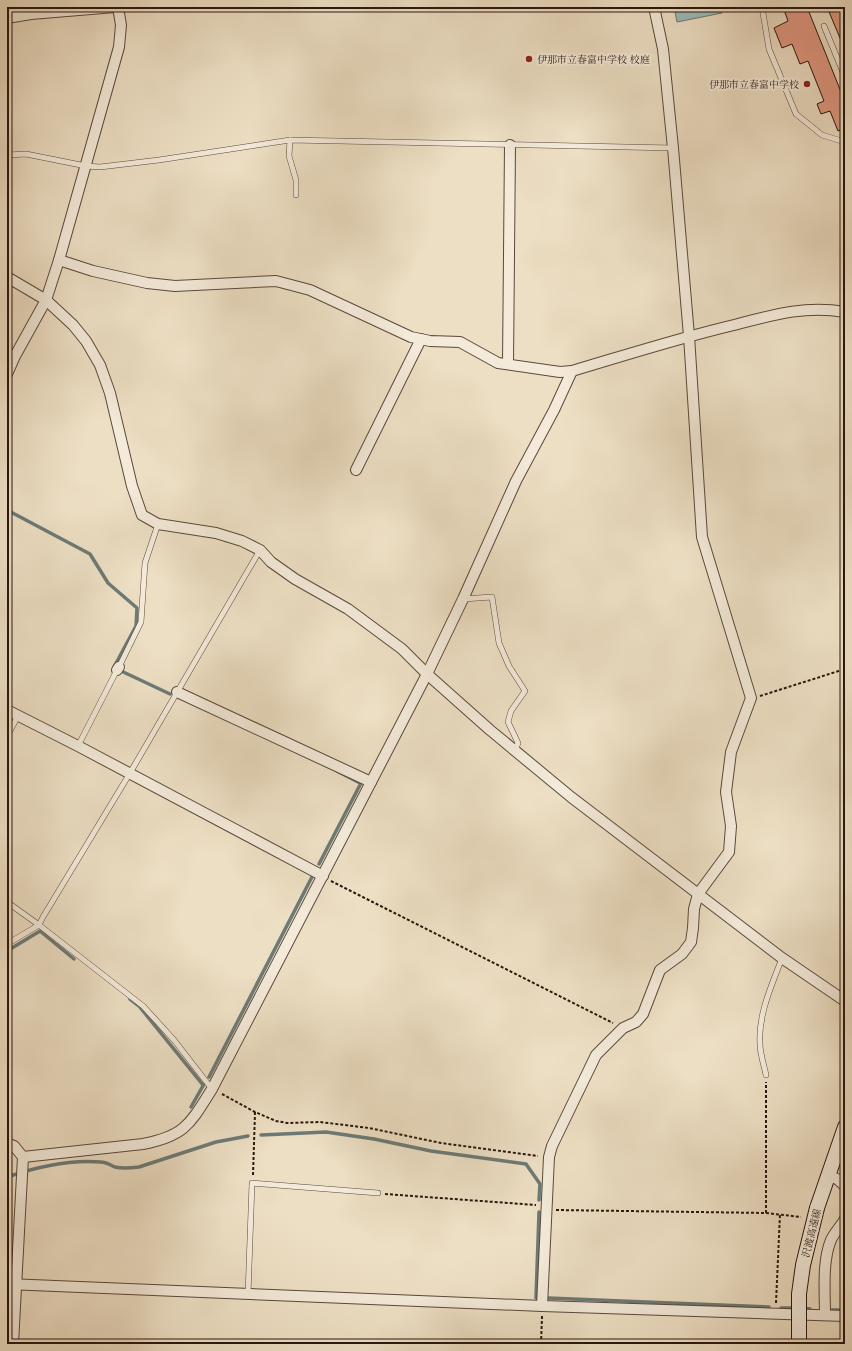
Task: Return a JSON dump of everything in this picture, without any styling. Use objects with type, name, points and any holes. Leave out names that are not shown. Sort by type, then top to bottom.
[{"type":"main road","name":"沢渡高遠線","points":[[799,1344],[799,1294],[805,1258],[817,1208],[827,1175],[845,1127]]},
{"type":"street","points":[[7,18],[31,14],[115,7]]},
{"type":"street","points":[[7,374],[15,356],[46,300],[59,260],[119,47],[121,25],[118,7]]},
{"type":"street","points":[[542,1306],[549,1157],[552,1146],[596,1055],[622,1028],[636,1022],[643,1014],[660,970],[682,954],[691,942],[694,909],[698,894],[729,852],[731,826],[726,792],[731,752],[751,698],[702,537],[690,336],[673,148],[663,49],[654,7]]},
{"type":"street","points":[[508,364],[510,145]]},
{"type":"street","points":[[59,260],[147,283],[175,286],[276,281],[310,290],[411,337],[430,341],[460,342],[498,363],[560,372],[572,371],[690,336],[788,312],[812,310],[845,312]]},
{"type":"street","points":[[7,277],[46,300],[73,325],[86,341],[100,365],[110,393],[132,486],[142,515],[158,524],[216,533],[242,541],[260,550],[271,562],[295,579],[348,609],[402,649],[427,674],[515,751],[571,797],[782,958],[845,1001]]},
{"type":"street","points":[[356,470],[421,339]]},
{"type":"street","points":[[22,1166],[159,1141],[172,1136],[186,1126],[198,1112],[212,1089],[427,674],[463,599],[516,481],[554,410],[572,371]]},
{"type":"street","points":[[177,692],[371,782]]},
{"type":"street","points":[[7,710],[130,773],[323,876]]},
{"type":"street","points":[[7,1143],[14,1146],[22,1166],[12,1285],[13,1344]]},
{"type":"street","points":[[827,1175],[837,1179],[845,1186]]},
{"type":"street","points":[[825,1315],[827,1252],[831,1240],[845,1219]]},
{"type":"street","points":[[12,1285],[542,1306],[845,1316]]},
{"type":"lane","points":[[762,7],[769,49],[796,114],[822,135],[845,142]]},
{"type":"lane","points":[[824,26],[845,77]]},
{"type":"lane","points":[[290,140],[289,156],[296,180],[296,195]]},
{"type":"lane","points":[[7,155],[26,154],[86,166],[100,167],[126,165],[290,140],[673,148]]},
{"type":"lane","points":[[78,746],[141,622],[145,563],[158,524]]},
{"type":"lane","points":[[7,944],[39,925],[130,773],[260,550]]},
{"type":"lane","points":[[463,599],[492,598],[499,643],[509,666],[526,691],[511,712],[508,722],[518,743],[515,751]]},
{"type":"lane","points":[[7,736],[18,716]]},
{"type":"lane","points":[[7,902],[143,1006],[174,1040],[212,1089]]},
{"type":"lane","points":[[766,1075],[760,1045],[761,1028],[765,1004],[782,958]]},
{"type":"lane","points":[[248,1295],[252,1183],[378,1193]]},
{"type":"path","points":[[751,698],[845,669]]},
{"type":"path","points":[[323,876],[622,1028]]},
{"type":"path","points":[[766,1075],[766,1213]]},
{"type":"path","points":[[212,1089],[254,1112],[276,1121],[287,1123],[320,1122],[369,1128],[441,1143],[549,1157]]},
{"type":"path","points":[[252,1183],[254,1112]]},
{"type":"path","points":[[378,1193],[547,1208],[766,1213],[802,1217]]},
{"type":"path","points":[[776,1314],[780,1214]]},
{"type":"path","points":[[541,1344],[542,1306]]},
{"type":"water","points":[[674,7],[721,7],[722,13],[677,22]]},
{"type":"building","points":[[783,7],[807,7],[845,102],[845,128],[838,131],[830,111],[821,114],[817,104],[824,101],[808,61],[800,64],[792,44],[782,48],[774,28],[788,21]]},
{"type":"building","points":[[827,7],[845,7],[845,50]]},
{"type":"waterway","points":[[7,510],[90,554],[108,583],[137,608],[136,626],[114,667]]},
{"type":"waterway","points":[[119,670],[170,694]]},
{"type":"waterway","points":[[319,864],[360,785],[360,783],[337,771]]},
{"type":"waterway","points":[[209,1077],[313,875]]},
{"type":"waterway","points":[[7,951],[40,931],[74,959]]},
{"type":"waterway","points":[[130,999],[139,1006],[203,1085]]},
{"type":"waterway","points":[[191,1107],[204,1084]]},
{"type":"waterway","points":[[261,1135],[326,1132],[374,1139],[431,1151],[526,1164],[540,1184],[539,1200]]},
{"type":"waterway","points":[[7,1177],[41,1167],[89,1161],[103,1162],[121,1168],[139,1167],[216,1142],[248,1136]]},
{"type":"waterway","points":[[536,1298],[539,1212]]},
{"type":"waterway","points":[[548,1298],[769,1307]]},
{"type":"waterway","points":[[781,1308],[796,1308]]},
{"type":"waterway","points":[[802,1308],[810,1309]]},
{"type":"waterway","points":[[832,1310],[845,1310]]},
{"type":"place","name":"伊那市立春富中学校 校庭","points":[[529,59]]},
{"type":"place","name":"伊那市立春富中学校","points":[[807,84]]}]
